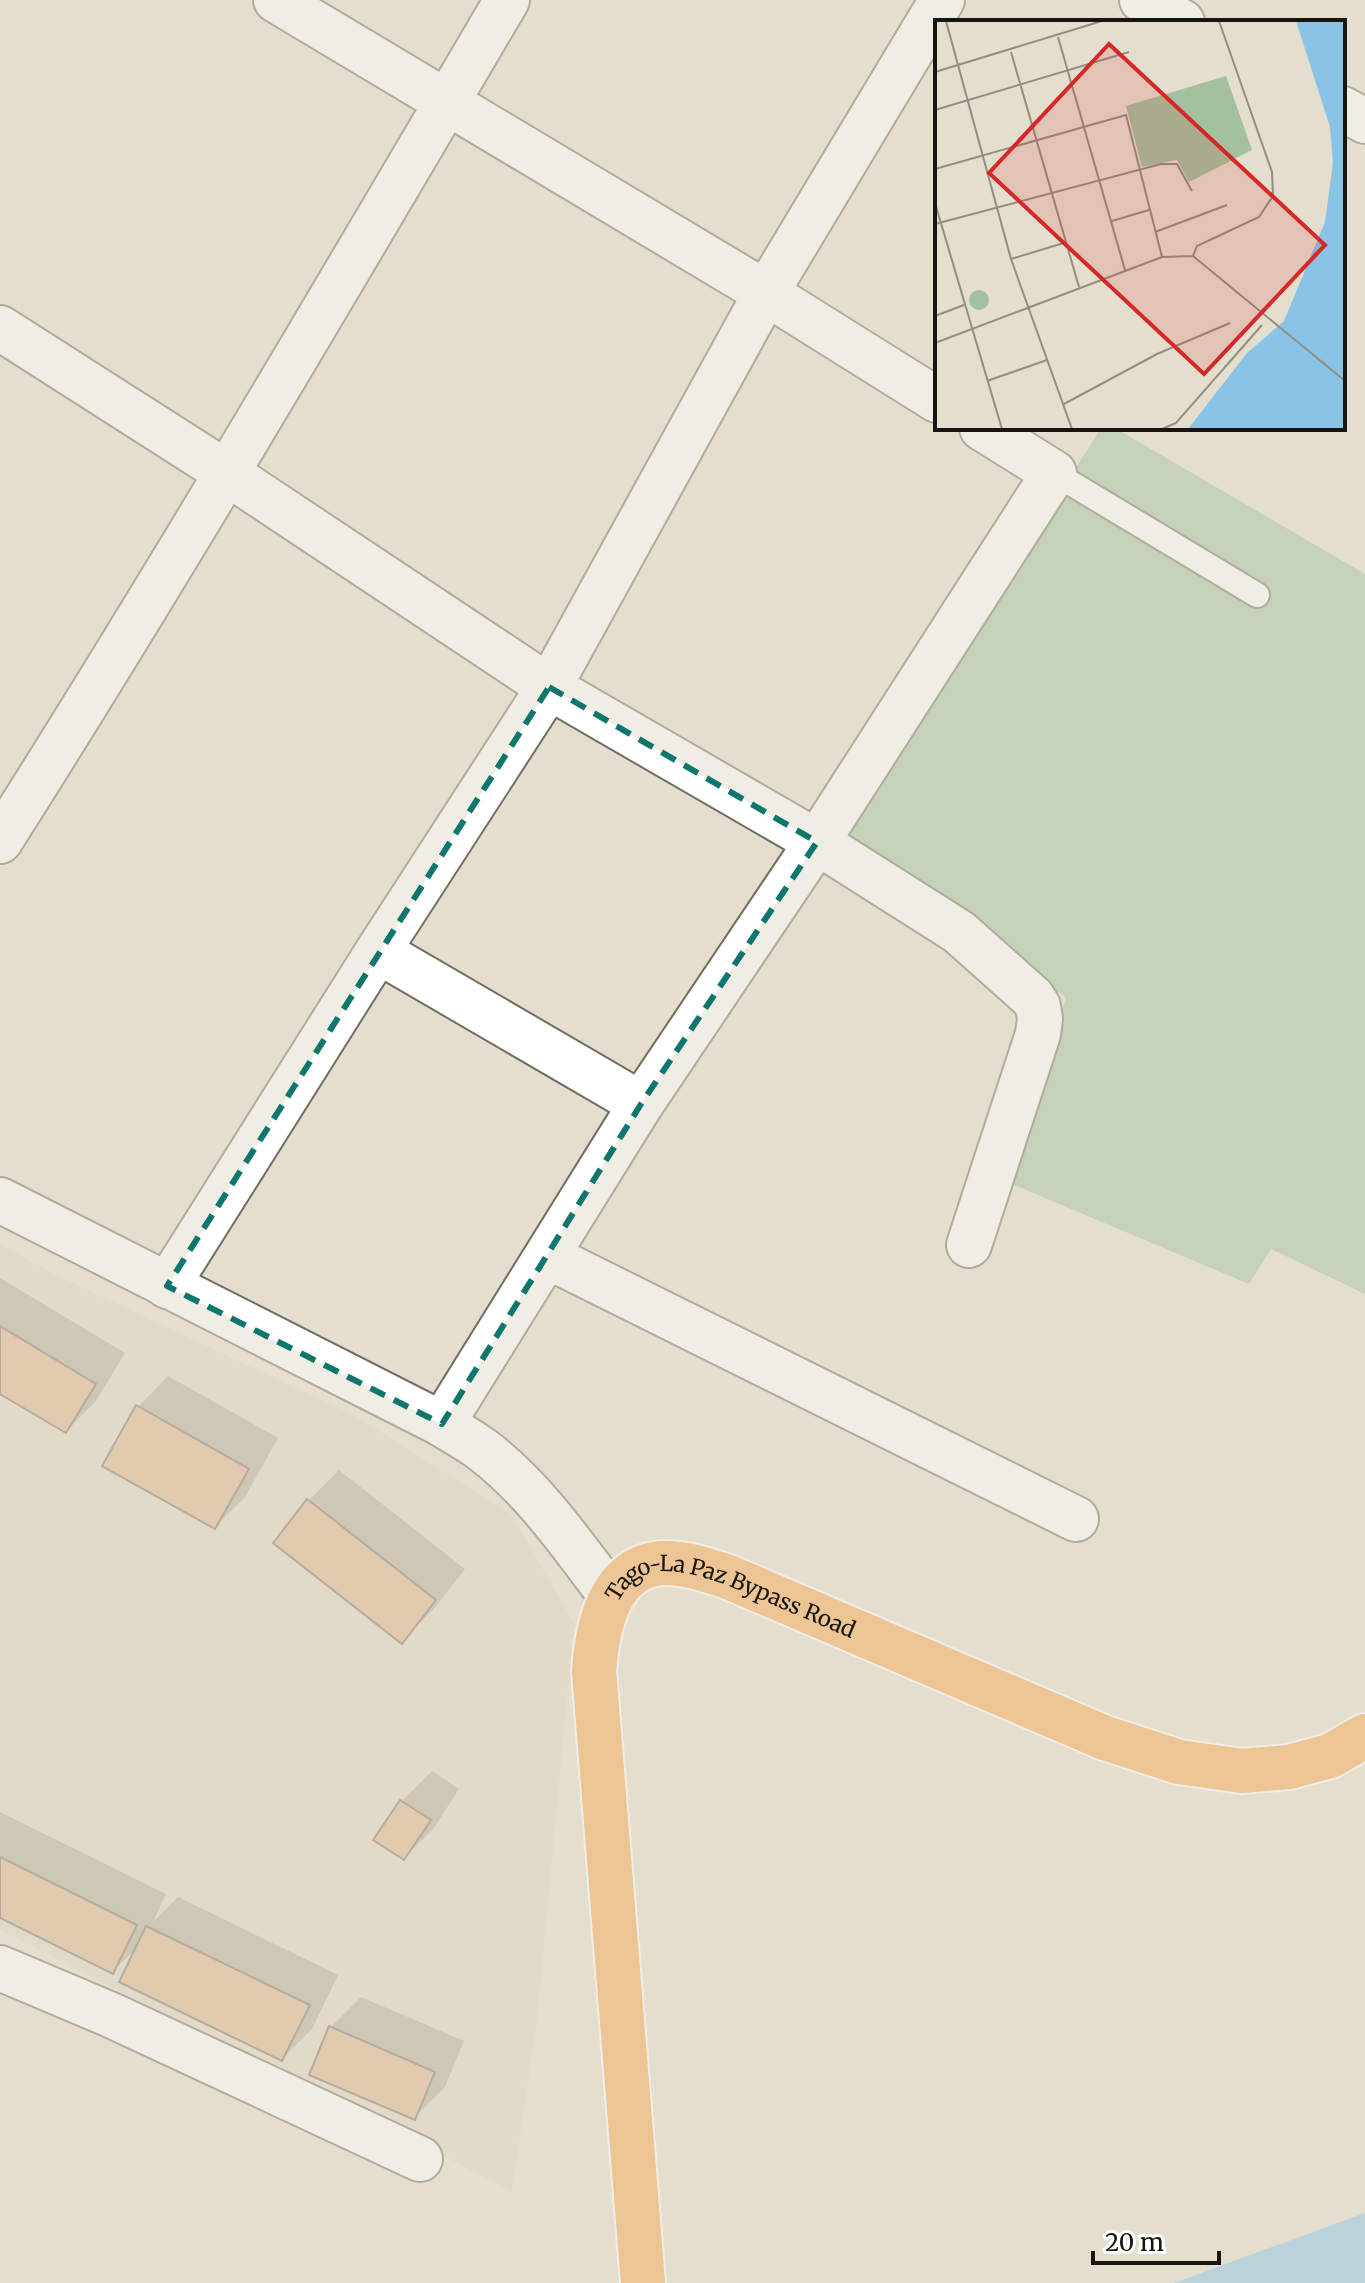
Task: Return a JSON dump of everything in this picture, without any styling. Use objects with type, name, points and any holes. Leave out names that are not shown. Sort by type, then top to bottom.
[{"type":"highway","name":"Tago-La Paz Bypass Road","points":[[642,2273],[595,1704],[596,1637],[611,1596],[625,1579],[643,1568],[662,1563],[701,1568],[760,1588],[896,1650],[1105,1738],[1179,1762],[1242,1771],[1289,1767],[1330,1756],[1365,1736]]},
{"type":"street","points":[[276,0],[766,293],[935,399]]},
{"type":"street","points":[[7,814],[96,690],[507,0]]},
{"type":"street","points":[[167,1286],[549,687],[766,293],[942,0]]},
{"type":"street","points":[[1142,0],[1178,20]]},
{"type":"street","points":[[1345,110],[1365,121]]},
{"type":"street","points":[[0,328],[227,473],[549,687],[817,842],[959,932],[1022,986],[1038,1006],[1038,1034],[969,1245]]},
{"type":"street","points":[[442,1424],[641,1104],[817,842],[1054,473],[985,430]]},
{"type":"street","points":[[378,951],[641,1104]]},
{"type":"street","points":[[0,1200],[442,1424],[484,1451],[551,1518],[611,1596]]},
{"type":"street","points":[[547,1256],[1076,1519]]},
{"type":"street","points":[[0,1968],[111,2015],[420,2159]]},
{"type":"lane","points":[[1054,473],[1257,595]]},
{"type":"highlighted area","points":[[549,687],[817,842],[641,1104],[442,1424],[167,1286]]},
{"type":"shaded area","points":[[0,1244],[56,1275],[355,1416],[511,1514],[574,1623],[537,2020],[512,2191],[0,1930]]},
{"type":"green space","points":[[1100,430],[1118,430],[1365,574],[1365,1294],[1271,1249],[1249,1284],[1005,1181],[1066,998],[844,836]]},
{"type":"water","points":[[1365,2213],[1365,2283],[1174,2283]]},
{"type":"building","points":[[0,1326],[96,1384],[66,1433],[0,1394]]},
{"type":"building","points":[[136,1405],[249,1469],[215,1529],[102,1466]]},
{"type":"building","points":[[307,1499],[436,1600],[402,1644],[273,1543]]},
{"type":"building","points":[[400,1800],[431,1820],[404,1860],[373,1840]]},
{"type":"building","points":[[0,1857],[137,1925],[113,1974],[0,1918]]},
{"type":"building","points":[[146,1926],[310,2005],[282,2061],[119,1982]]},
{"type":"building","points":[[329,2026],[435,2072],[415,2120],[309,2075]]}]
